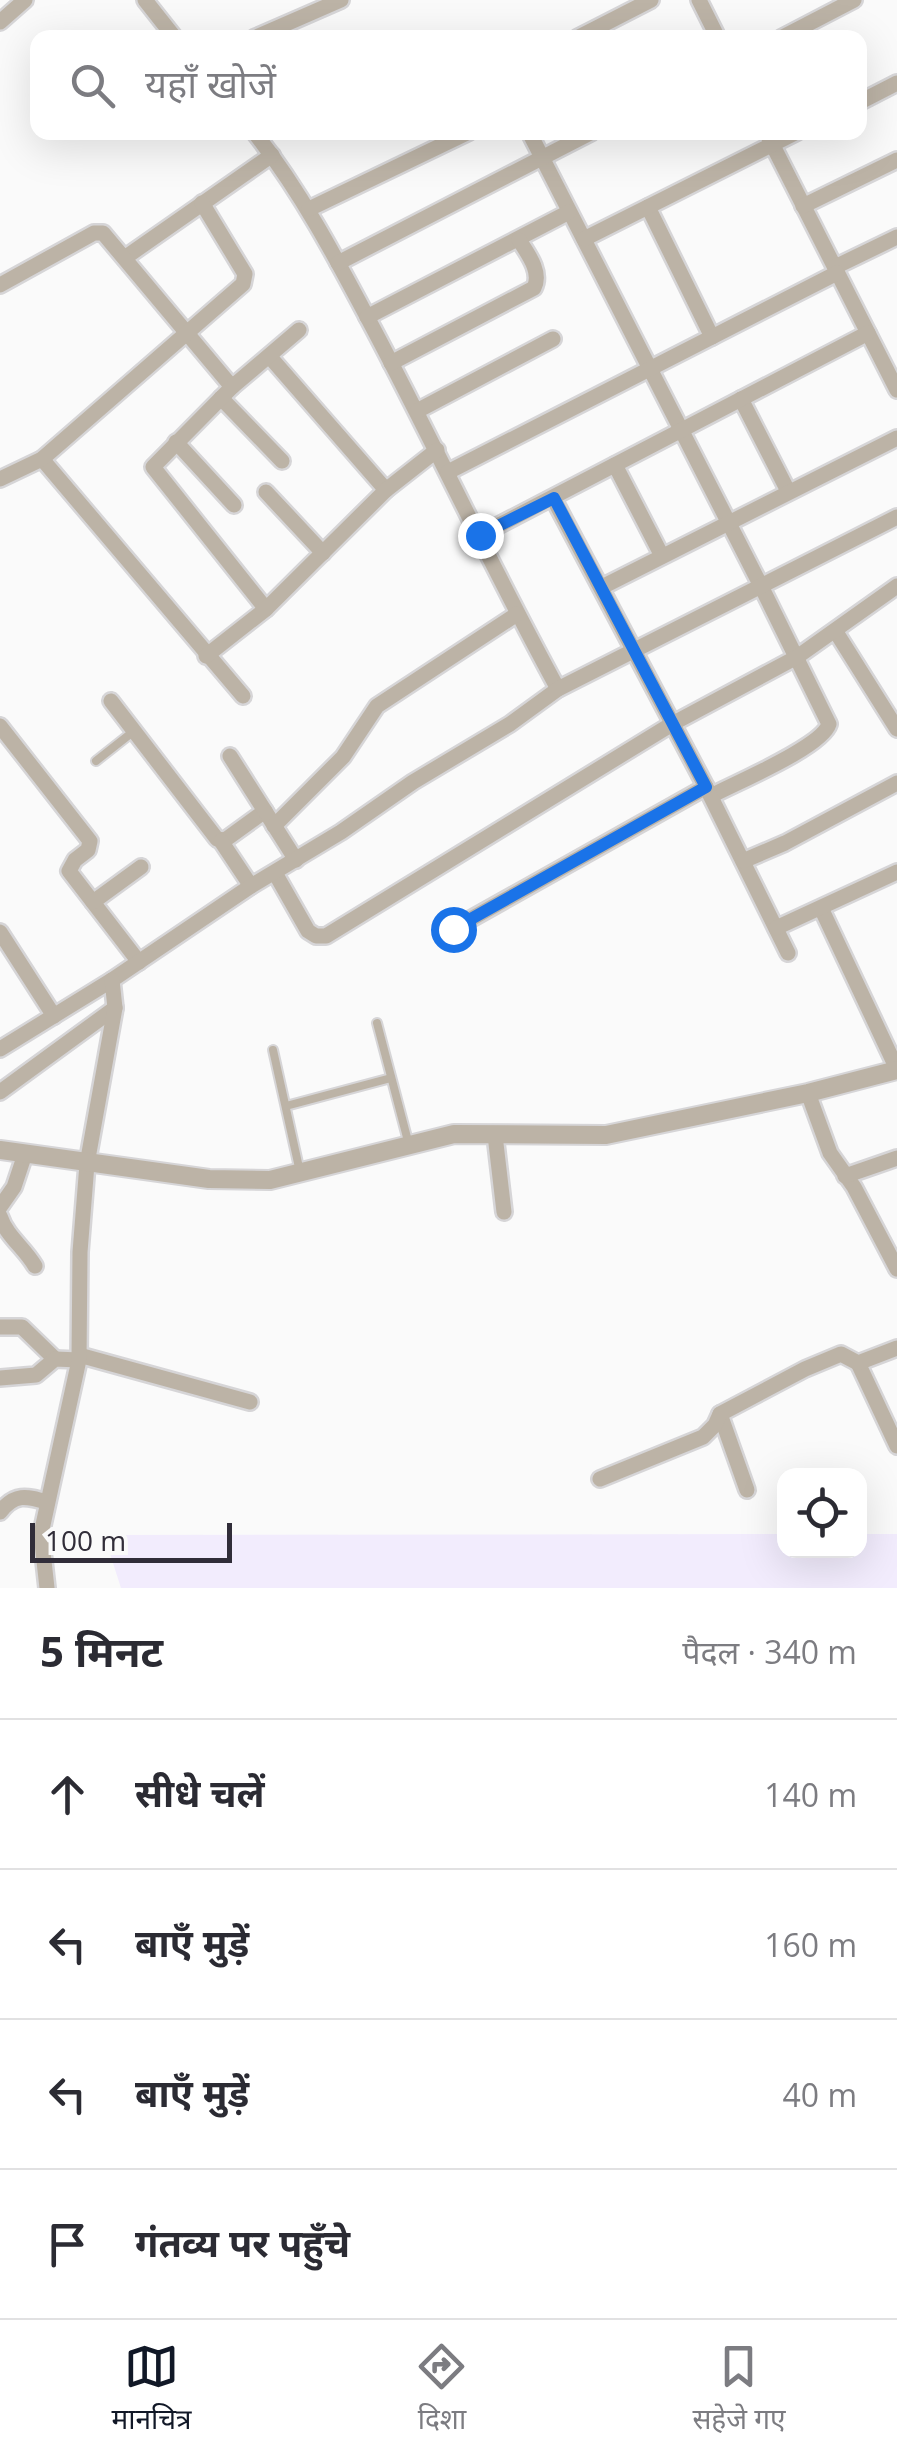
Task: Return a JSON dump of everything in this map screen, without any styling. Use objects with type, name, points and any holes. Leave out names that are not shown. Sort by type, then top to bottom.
[{"type":"street","points":[[0,22],[26,0]]},
{"type":"street","points":[[145,0],[169,30]]},
{"type":"street","points":[[272,30],[341,0]]},
{"type":"street","points":[[592,30],[650,0]]},
{"type":"street","points":[[699,0],[714,30]]},
{"type":"street","points":[[796,30],[854,0]]},
{"type":"street","points":[[867,98],[897,83]]},
{"type":"street","points":[[260,140],[308,209],[338,263],[558,689]]},
{"type":"street","points":[[308,209],[451,140]]},
{"type":"street","points":[[453,929],[826,733],[828,722],[533,140]]},
{"type":"street","points":[[338,263],[577,140]]},
{"type":"street","points":[[584,239],[767,140]]},
{"type":"street","points":[[770,140],[897,390]]},
{"type":"street","points":[[126,257],[272,155]]},
{"type":"street","points":[[803,206],[897,160]]},
{"type":"street","points":[[0,480],[42,459],[246,279],[202,203]]},
{"type":"street","points":[[648,207],[712,337]]},
{"type":"street","points":[[367,317],[570,212]]},
{"type":"street","points":[[0,285],[94,232],[106,235],[282,461]]},
{"type":"street","points":[[448,472],[897,237]]},
{"type":"street","points":[[392,363],[534,288],[538,280],[536,271],[520,240]]},
{"type":"street","points":[[266,609],[155,474],[154,464],[227,392],[299,330]]},
{"type":"street","points":[[480,535],[868,333]]},
{"type":"street","points":[[417,411],[553,339]]},
{"type":"street","points":[[270,357],[386,490]]},
{"type":"street","points":[[741,399],[788,491]]},
{"type":"street","points":[[602,588],[897,438]]},
{"type":"street","points":[[176,442],[234,505]]},
{"type":"street","points":[[206,656],[266,609],[386,490],[437,450]]},
{"type":"street","points":[[42,459],[243,696]]},
{"type":"street","points":[[615,465],[662,556]]},
{"type":"street","points":[[266,492],[324,553]]},
{"type":"street","points":[[554,498],[788,953]]},
{"type":"street","points":[[0,1049],[510,724],[558,689],[897,517]]},
{"type":"street","points":[[274,873],[308,931],[326,936],[672,724],[797,657],[897,586]]},
{"type":"street","points":[[274,826],[343,757],[377,706],[517,614]]},
{"type":"street","points":[[836,632],[897,728]]},
{"type":"street","points":[[111,701],[221,841],[251,886]]},
{"type":"street","points":[[0,726],[90,841],[88,850],[68,868],[139,962]]},
{"type":"street","points":[[230,756],[296,860]]},
{"type":"street","points":[[743,861],[897,783]]},
{"type":"street","points":[[221,841],[265,812]]},
{"type":"street","points":[[93,902],[142,867]]},
{"type":"street","points":[[776,928],[893,874],[897,894]]},
{"type":"street","points":[[0,1150],[210,1179],[270,1180],[454,1134],[606,1136],[808,1094],[897,1070],[821,908]]},
{"type":"street","points":[[0,932],[54,1016]]},
{"type":"street","points":[[46,1588],[40,1545],[78,1361],[87,1164],[116,1008],[112,980]]},
{"type":"street","points":[[0,1092],[116,1008]]},
{"type":"street","points":[[808,1094],[830,1154],[897,1269]]},
{"type":"street","points":[[495,1134],[504,1212]]},
{"type":"street","points":[[0,1206],[14,1187],[25,1154]]},
{"type":"street","points":[[845,1176],[897,1158]]},
{"type":"street","points":[[0,1216],[5,1231],[35,1266]]},
{"type":"street","points":[[0,1327],[22,1328],[55,1359],[250,1402]]},
{"type":"street","points":[[858,1363],[897,1348]]},
{"type":"street","points":[[600,1479],[703,1438],[720,1414],[842,1354],[858,1363],[897,1446]]},
{"type":"street","points":[[0,1378],[36,1375],[55,1359]]},
{"type":"street","points":[[720,1414],[747,1490]]},
{"type":"street","points":[[0,1512],[17,1497],[48,1499]]},
{"type":"lane","points":[[96,761],[134,731]]},
{"type":"lane","points":[[378,1023],[409,1145]]},
{"type":"lane","points":[[272,1050],[300,1172]]},
{"type":"lane","points":[[286,1106],[391,1078]]},
{"type":"shaded area","points":[[777,1534],[777,1558],[867,1558],[867,1534],[897,1534],[897,1588],[121,1588],[104,1535]]},
{"type":"route","points":[[453,929],[706,787],[554,498],[480,535]]}]
